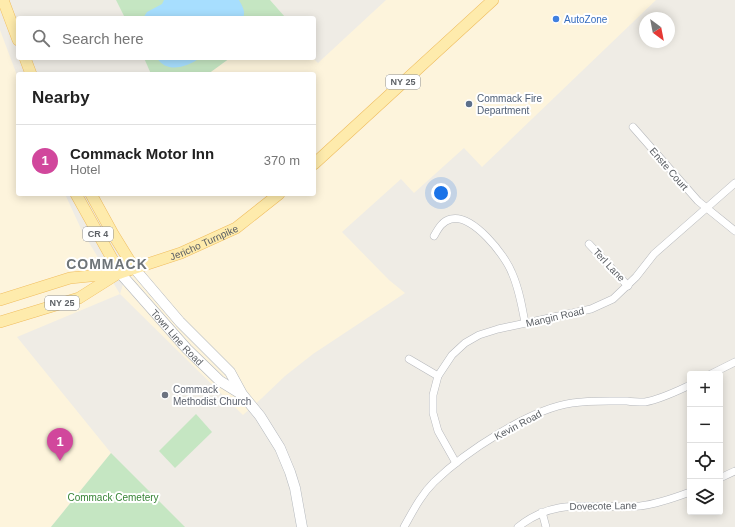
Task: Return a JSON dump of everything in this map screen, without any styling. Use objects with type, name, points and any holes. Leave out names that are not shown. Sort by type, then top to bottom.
[{"type":"main road","points":[[3,0],[16,35]]},
{"type":"main road","name":"NY 25","points":[[316,162],[492,0]]},
{"type":"main road","points":[[26,60],[30,72]]},
{"type":"main road","name":"CR 4","points":[[77,196],[120,273]]},
{"type":"main road","name":"CR 4","points":[[92,196],[134,268]]},
{"type":"main road","name":"Jericho Turnpike","points":[[0,322],[79,298],[120,273],[181,253],[211,238],[227,233],[258,212],[277,196]]},
{"type":"main road","name":"Town Line Road","points":[[134,268],[180,322],[230,372],[242,394],[260,416],[280,448],[295,488],[302,527]]},
{"type":"main road","name":"Jericho Turnpike","points":[[0,300],[70,278],[120,273]]},
{"type":"main road","name":"Town Line Road","points":[[120,273],[187,349],[220,382],[242,394]]},
{"type":"street","name":"Enste Court","points":[[633,127],[698,201],[735,231]]},
{"type":"street","name":"Mangin Road","points":[[456,463],[438,431],[433,413],[433,395],[438,376],[452,355],[465,343],[498,329],[591,308],[613,299],[628,286],[654,254],[735,183]]},
{"type":"street","points":[[434,236],[441,224],[451,219],[462,220],[474,226],[493,243],[505,258],[512,273],[519,291],[525,324]]},
{"type":"street","name":"Terl Lane","points":[[589,244],[628,286]]},
{"type":"street","points":[[409,359],[438,376]]},
{"type":"street","points":[[717,371],[735,362]]},
{"type":"street","name":"Kevin Road","points":[[404,527],[417,503],[433,482],[456,463],[510,427],[534,415],[553,407],[572,403],[590,401],[644,402],[668,396],[687,386]]},
{"type":"street","points":[[723,477],[735,471]]},
{"type":"street","name":"Dovecote Lane","points":[[518,527],[542,512],[561,507],[576,505],[640,506],[678,497],[687,493]]},
{"type":"street","points":[[542,512],[546,527]]},
{"type":"shaded area","points":[[386,0],[656,0],[643,12],[639,12],[639,16],[482,167],[464,148],[414,193],[401,179],[342,232],[389,280],[405,293],[313,354],[285,376],[243,415],[120,294],[130,261],[99,196],[316,196],[316,72],[211,72],[227,60],[315,60],[318,63]]},
{"type":"shaded area","points":[[0,30],[16,73],[16,196],[66,196],[82,231],[120,294],[17,337],[111,453],[51,527],[0,527]]},
{"type":"green space","points":[[116,0],[270,0],[284,16],[124,16]]},
{"type":"green space","points":[[145,60],[227,60],[211,72],[150,72]]},
{"type":"green space","points":[[196,414],[212,432],[175,468],[159,451]]},
{"type":"green space","name":"Commack Cemetery","points":[[111,453],[185,527],[51,527]]},
{"type":"water","points":[[164,0],[239,0],[244,15],[144,16],[147,12],[162,4]]},
{"type":"water","points":[[159,60],[197,60],[177,67],[166,66]]},
{"type":"place","name":"AutoZone","points":[[556,19]]},
{"type":"place","name":"Commack Fire Department","points":[[469,104]]},
{"type":"place","name":"Commack Methodist Church","points":[[165,395]]},
{"type":"place","name":"Commack Motor Inn","points":[[60,461]]},
{"type":"district","name":"COMMACK","points":[[107,264]]}]
